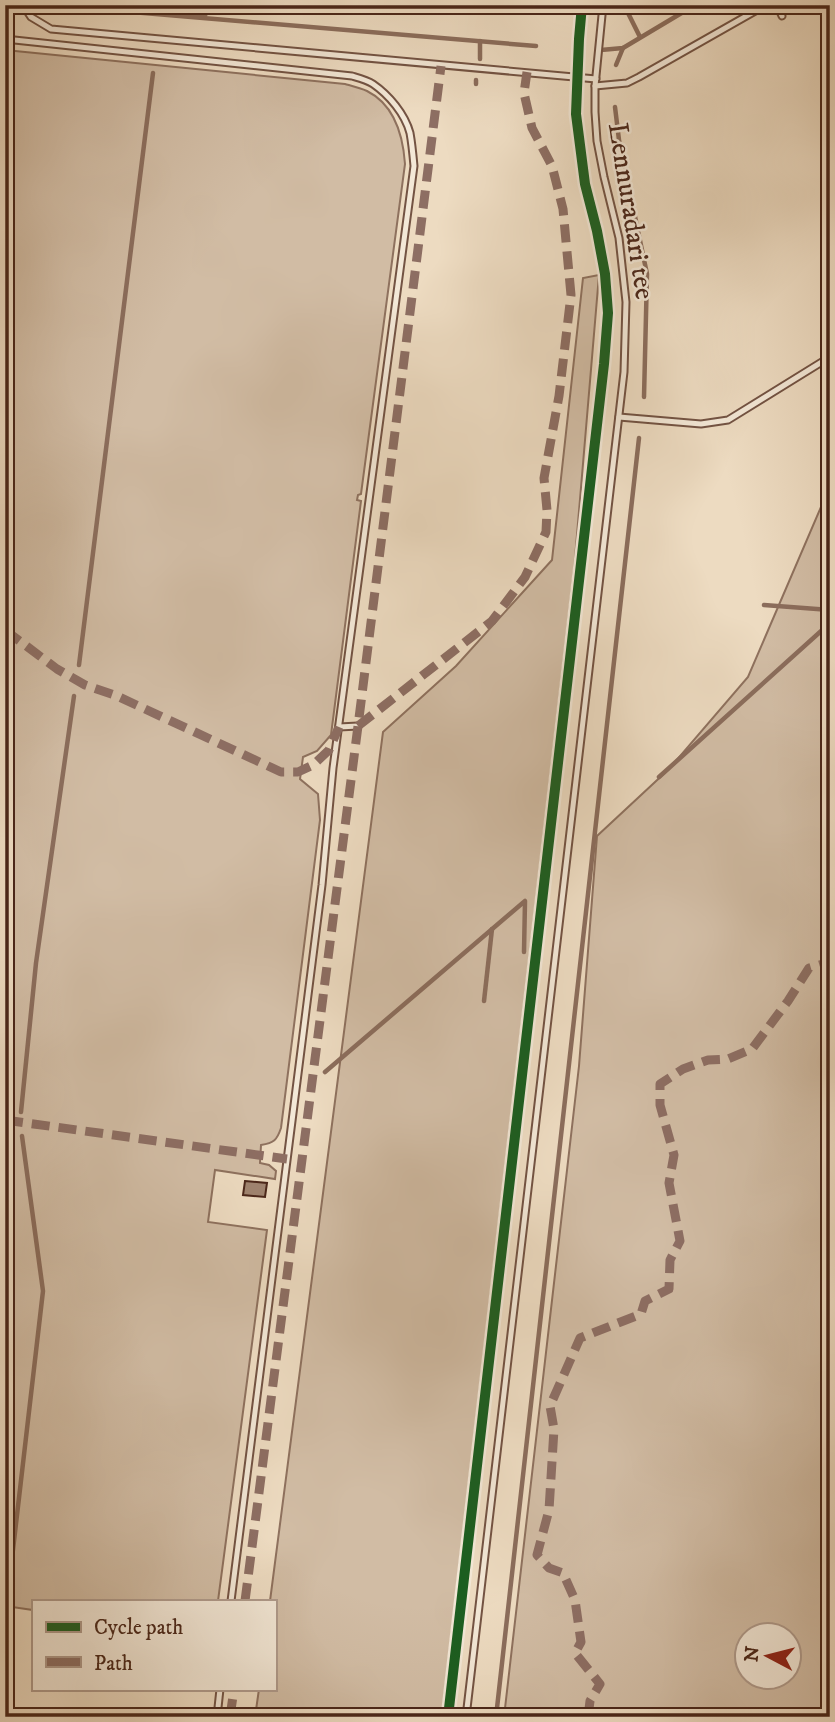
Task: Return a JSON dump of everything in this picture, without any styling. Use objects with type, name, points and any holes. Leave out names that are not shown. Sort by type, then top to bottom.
[{"type":"lane","points":[[23,5],[31,17],[51,29],[596,83],[627,83],[766,5]]},
{"type":"lane","name":"Lennuradari tee","points":[[466,1717],[624,372],[626,302],[619,238],[597,141],[595,112],[603,5]]},
{"type":"lane","points":[[777,5],[782,16]]},
{"type":"lane","points":[[5,39],[352,76],[372,83],[388,98],[403,115],[409,131],[414,166],[333,768],[322,885],[232,1600]]},
{"type":"lane","points":[[619,417],[701,424],[728,420],[830,358]]},
{"type":"lane","points":[[339,727],[358,726]]},
{"type":"lane","points":[[217,1717],[220,1690]]},
{"type":"shaded area","points":[[98,5],[212,5],[206,16]]},
{"type":"shaded area","points":[[5,50],[345,84],[377,97],[391,113],[399,132],[405,164],[361,494],[357,500],[361,501],[331,735],[317,751],[303,757],[300,779],[318,794],[320,820],[281,1128],[274,1140],[261,1145],[260,1163],[269,1165],[276,1171],[275,1179],[215,1170],[208,1222],[267,1230],[218,1600],[32,1600],[32,1610],[5,1606]]},
{"type":"shaded area","points":[[599,275],[574,570],[442,1717],[255,1717],[259,1690],[276,1690],[276,1600],[270,1600],[383,732],[456,666],[552,560],[583,278]]},
{"type":"shaded area","points":[[830,486],[830,1717],[504,1717],[579,1066],[597,836],[669,769],[748,677]]},
{"type":"building","points":[[245,1181],[267,1183],[265,1197],[243,1195]]},
{"type":"waterway","points":[[49,5],[536,46]]},
{"type":"waterway","points":[[624,5],[640,37]]},
{"type":"waterway","points":[[601,50],[623,48],[695,5]]},
{"type":"waterway","points":[[480,41],[480,59]]},
{"type":"waterway","points":[[616,65],[623,48]]},
{"type":"waterway","points":[[79,665],[153,73]]},
{"type":"waterway","points":[[615,107],[619,140],[647,274],[644,397]]},
{"type":"waterway","points":[[496,1717],[639,438]]},
{"type":"waterway","points":[[764,605],[830,610]]},
{"type":"waterway","points":[[659,777],[830,623]]},
{"type":"waterway","points":[[21,1112],[36,963],[74,696]]},
{"type":"waterway","points":[[325,1072],[525,901],[524,952]]},
{"type":"waterway","points":[[484,1001],[492,929]]},
{"type":"waterway","points":[[9,1584],[43,1291],[22,1136]]},
{"type":"marked path","points":[[245,1600],[441,66]]},
{"type":"marked path","points":[[358,726],[492,621],[525,577],[546,532],[544,478],[559,396],[571,295],[563,209],[552,166],[532,128],[524,93],[527,72]]},
{"type":"marked path","points":[[5,630],[57,669],[85,685],[117,696],[281,772],[298,772],[313,765],[329,750],[339,727]]},
{"type":"marked path","points":[[588,1717],[590,1701],[600,1684],[575,1653],[581,1642],[575,1600],[563,1573],[549,1568],[537,1555],[549,1510],[554,1429],[550,1406],[580,1338],[641,1314],[645,1301],[669,1289],[670,1260],[680,1241],[669,1183],[674,1155],[660,1105],[660,1084],[683,1069],[708,1060],[728,1059],[752,1049],[809,968],[830,962]]},
{"type":"marked path","points":[[5,1120],[287,1159]]},
{"type":"marked path","points":[[230,1717],[234,1690]]},
{"type":"cycle path","points":[[448,1717],[608,313],[605,274],[585,184],[576,114],[582,5]]}]
